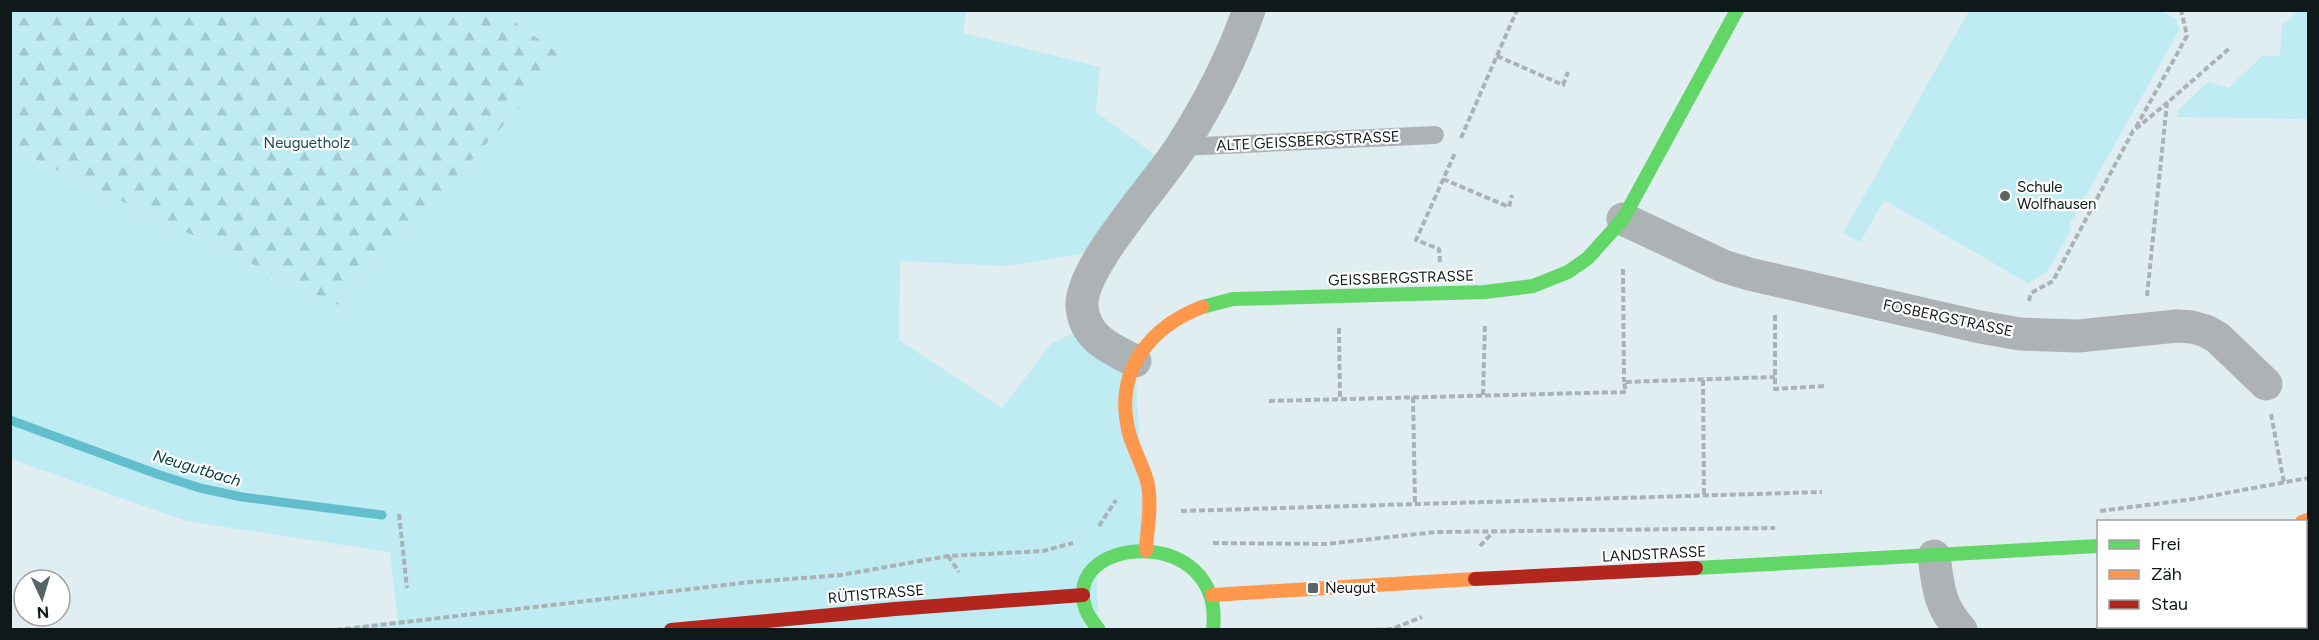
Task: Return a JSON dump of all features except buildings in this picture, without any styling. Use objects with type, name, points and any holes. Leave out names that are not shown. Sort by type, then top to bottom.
[{"type":"main road","name":"GEISSBERGSTRASSE","points":[[1146,550],[1149,497],[1146,476],[1128,429],[1125,394],[1135,361],[1156,333],[1173,318],[1203,305],[1233,298],[1485,292],[1533,286],[1568,272],[1588,258],[1623,219],[1737,10]]},
{"type":"main road","name":"LANDSTRASSE","points":[[1212,596],[1313,588],[2097,546]]},
{"type":"main road","points":[[1099,630],[1086,611],[1083,595],[1087,579],[1096,565],[1111,556],[1146,550],[1171,556],[1204,580],[1212,596],[1216,618],[1213,630]]},
{"type":"main road","name":"RÜTISTRASSE","points":[[671,630],[894,609],[1083,595]]},
{"type":"street","points":[[1135,361],[1094,337],[1083,315],[1083,294],[1092,271],[1106,250],[1181,147],[1217,83],[1249,10]]},
{"type":"street","name":"FOSBERGSTRASSE","points":[[1623,219],[1723,266],[1778,281],[1980,327],[2020,334],[2078,336],[2185,326],[2206,331],[2218,338],[2266,384]]},
{"type":"street","points":[[1934,556],[1938,589],[1943,605],[1961,630]]},
{"type":"lane","name":"ALTE GEISSBERGSTRASSE","points":[[1181,147],[1436,135]]},
{"type":"path","points":[[1441,293],[1439,249],[1416,240],[1516,10]]},
{"type":"path","points":[[2030,296],[2031,293],[2053,281],[2187,36],[2181,10]]},
{"type":"path","points":[[2133,131],[2231,47]]},
{"type":"path","points":[[1497,56],[1563,85],[1568,72]]},
{"type":"path","points":[[2144,329],[2167,103]]},
{"type":"path","points":[[1443,179],[1509,207],[1512,195]]},
{"type":"path","points":[[1269,401],[1626,392],[1624,382],[1623,219]]},
{"type":"path","points":[[1778,281],[1775,389],[1825,386]]},
{"type":"path","points":[[1483,395],[1485,292]]},
{"type":"path","points":[[1339,297],[1340,399]]},
{"type":"path","points":[[1624,382],[1775,377]]},
{"type":"path","points":[[1703,380],[1704,496]]},
{"type":"path","points":[[2266,384],[2283,483]]},
{"type":"path","points":[[1413,397],[1414,505]]},
{"type":"path","points":[[2089,512],[2194,499],[2308,478]]},
{"type":"path","points":[[1095,530],[1114,501],[1119,498],[1173,499],[1174,511],[1821,492]]},
{"type":"path","points":[[399,514],[407,588]]},
{"type":"path","points":[[1212,543],[1326,544],[1436,532],[1786,527]]},
{"type":"path","points":[[336,630],[751,582],[841,575],[948,556],[1043,551],[1080,540]]},
{"type":"green space","points":[[2160,10],[2176,19],[2180,29],[2069,225],[2070,232],[2047,272],[2028,283],[1884,200],[1860,242],[1843,233],[1969,11]]},
{"type":"green space","name":"Neuguetholz","points":[[10,11],[499,11],[565,58],[338,305],[11,148]]},
{"type":"green space","points":[[499,11],[966,11],[963,33],[1100,67],[1096,112],[1169,165],[1106,250],[1006,266],[900,261],[899,340],[1002,408],[1051,344],[1087,326],[1135,361],[1146,550],[1096,565],[1099,629],[336,629],[398,621],[390,552],[186,521],[11,459],[10,148],[338,305],[564,58]]},
{"type":"green space","points":[[2299,11],[2308,11],[2308,119],[2177,117],[2177,111],[2208,82],[2229,88],[2262,56],[2280,56],[2282,25]]},
{"type":"waterway","name":"Neugutbach","points":[[10,420],[200,488],[242,497],[382,515]]},
{"type":"traffic: fast","points":[[1202,307],[1233,299],[1485,292],[1533,286],[1568,272],[1588,258],[1623,219],[1737,10]]},
{"type":"traffic: fast","points":[[1696,568],[2097,546]]},
{"type":"traffic: fast","points":[[1099,630],[1086,610],[1084,585],[1096,566],[1117,555],[1144,551],[1171,556],[1195,571],[1210,595],[1213,630]]},
{"type":"traffic: slow","points":[[1146,550],[1149,493],[1146,478],[1128,429],[1125,408],[1127,388],[1132,370],[1152,339],[1167,326],[1202,307]]},
{"type":"traffic: slow","points":[[1212,595],[1475,579]]},
{"type":"traffic: jam","points":[[1475,579],[1696,568]]},
{"type":"traffic: jam","points":[[671,630],[895,609],[1083,595]]},
{"type":"place","name":"Schule Wolfhausen","points":[[2005,196]]},
{"type":"place","name":"Neugut","points":[[1313,588]]}]
